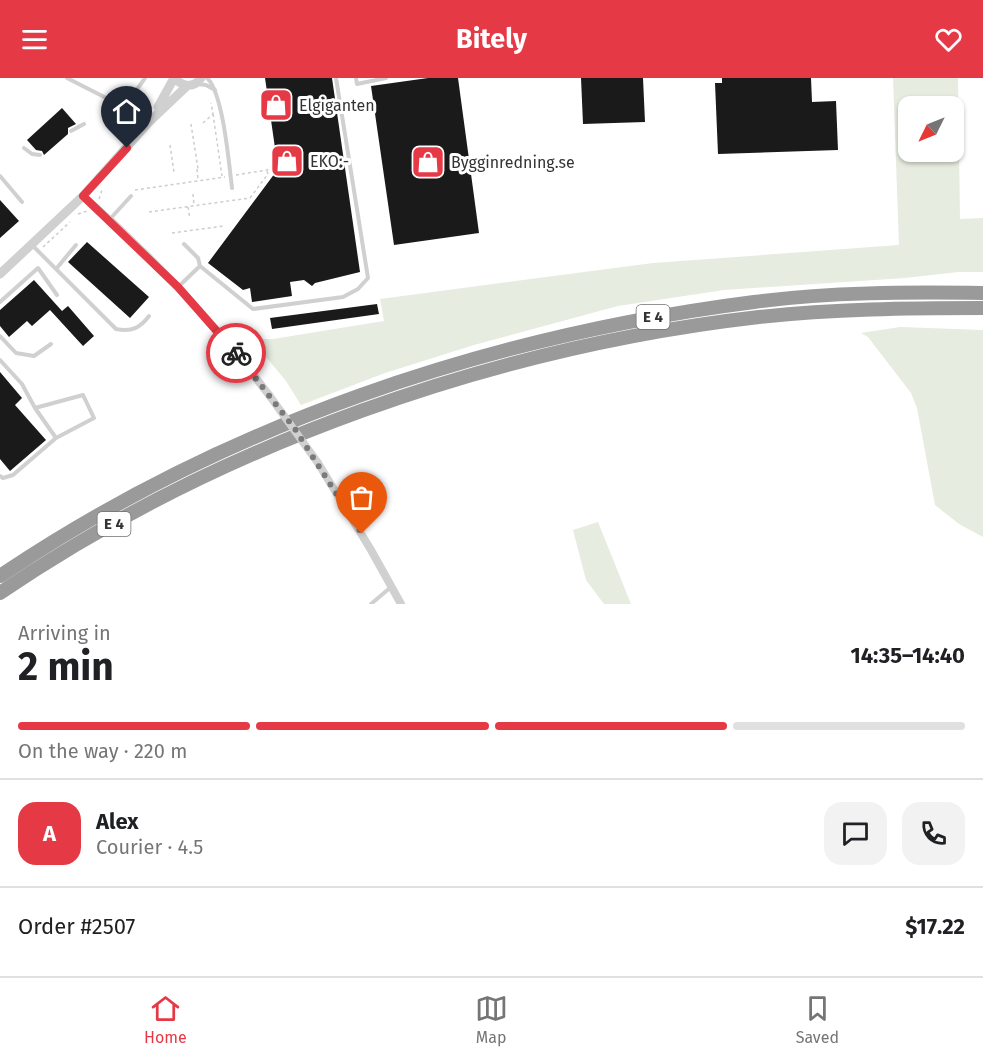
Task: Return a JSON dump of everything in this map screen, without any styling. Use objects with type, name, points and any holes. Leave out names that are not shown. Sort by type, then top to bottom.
[{"type":"highway","name":"E 4","points":[[0,576],[85,523],[160,482],[228,450],[334,405],[475,357],[631,321],[756,301],[917,292],[983,293]]},
{"type":"highway","name":"E 4","points":[[0,593],[93,536],[166,496],[233,464],[341,417],[480,373],[576,348],[644,334],[758,317],[835,310],[983,308]]},
{"type":"street","points":[[149,122],[174,78],[179,83],[195,83]]},
{"type":"street","points":[[0,274],[83,196],[149,122],[195,83]]},
{"type":"street","points":[[83,196],[178,287],[226,340],[270,395],[344,504],[401,604]]},
{"type":"lane","points":[[67,78],[116,103],[130,99],[145,78]]},
{"type":"lane","points":[[207,78],[216,90],[232,188]]},
{"type":"lane","points":[[184,244],[198,258],[200,266],[253,309],[343,297],[358,290],[365,283],[368,278],[336,78]]},
{"type":"lane","points":[[356,78],[357,84],[386,78]]},
{"type":"lane","points":[[195,83],[216,90]]},
{"type":"lane","points":[[71,131],[84,124]]},
{"type":"lane","points":[[24,148],[32,154],[40,155]]},
{"type":"lane","points":[[0,176],[22,202]]},
{"type":"lane","points":[[110,220],[131,196]]},
{"type":"lane","points":[[32,245],[116,329],[127,331],[143,324],[149,316]]},
{"type":"lane","points":[[56,269],[76,245]]},
{"type":"lane","points":[[178,287],[200,266]]},
{"type":"lane","points":[[0,302],[38,268],[57,295]]},
{"type":"lane","points":[[0,336],[16,353],[34,356],[51,344]]},
{"type":"lane","points":[[0,360],[22,384],[56,438]]},
{"type":"lane","points":[[0,476],[3,478],[13,475],[56,438],[94,418],[83,394],[35,408]]},
{"type":"lane","points":[[371,604],[392,586]]},
{"type":"path","points":[[211,100],[222,177]]},
{"type":"path","points":[[203,123],[213,114]]},
{"type":"path","points":[[191,124],[198,181]]},
{"type":"path","points":[[170,145],[174,172]]},
{"type":"path","points":[[132,190],[267,171],[277,162]]},
{"type":"path","points":[[148,212],[250,198],[268,174],[267,171]]},
{"type":"path","points":[[193,194],[194,206]]},
{"type":"path","points":[[188,206],[190,219]]},
{"type":"path","points":[[172,233],[224,226]]},
{"type":"shaded area","points":[[893,78],[958,78],[958,96],[898,96],[898,162],[959,162],[960,219],[983,218],[983,272],[724,290],[618,306],[474,345],[385,373],[301,405],[286,381],[251,339],[273,339],[384,321],[380,299],[653,263],[899,245]]},
{"type":"shaded area","points":[[900,327],[983,330],[983,537],[959,524],[935,505],[917,408],[911,393],[868,337],[861,333]]},
{"type":"shaded area","points":[[598,522],[631,604],[604,604],[586,580],[573,530]]},
{"type":"building","points":[[265,78],[332,78],[360,272],[315,283],[312,286],[304,280],[290,282],[292,296],[252,302],[250,288],[243,290],[208,263],[278,169]]},
{"type":"building","points":[[428,78],[458,78],[479,233],[394,245],[371,86]]},
{"type":"building","points":[[581,78],[643,78],[645,122],[583,124]]},
{"type":"building","points":[[722,78],[811,78],[812,102],[836,101],[838,150],[718,154],[715,83],[722,83]]},
{"type":"building","points":[[62,108],[76,124],[68,128],[68,134],[44,155],[27,140]]},
{"type":"building","points":[[0,200],[19,221],[0,238]]},
{"type":"building","points":[[87,242],[149,297],[130,318],[68,262]]},
{"type":"building","points":[[34,280],[62,311],[68,306],[94,336],[83,346],[50,310],[32,326],[27,321],[9,337],[0,326],[0,310]]},
{"type":"building","points":[[377,304],[379,314],[272,329],[270,318]]},
{"type":"building","points":[[0,372],[22,398],[15,405],[46,440],[10,471],[0,459]]},
{"type":"way so far","points":[[236,353],[295,429],[362,534]]},
{"type":"place","name":"Elgiganten","points":[[276,105]]},
{"type":"place","name":"EKO:-","points":[[287,161]]},
{"type":"place","name":"Bygginredning.se","points":[[428,162]]},
{"type":"route","points":[[127,148],[83,196],[178,287],[236,353]]}]
